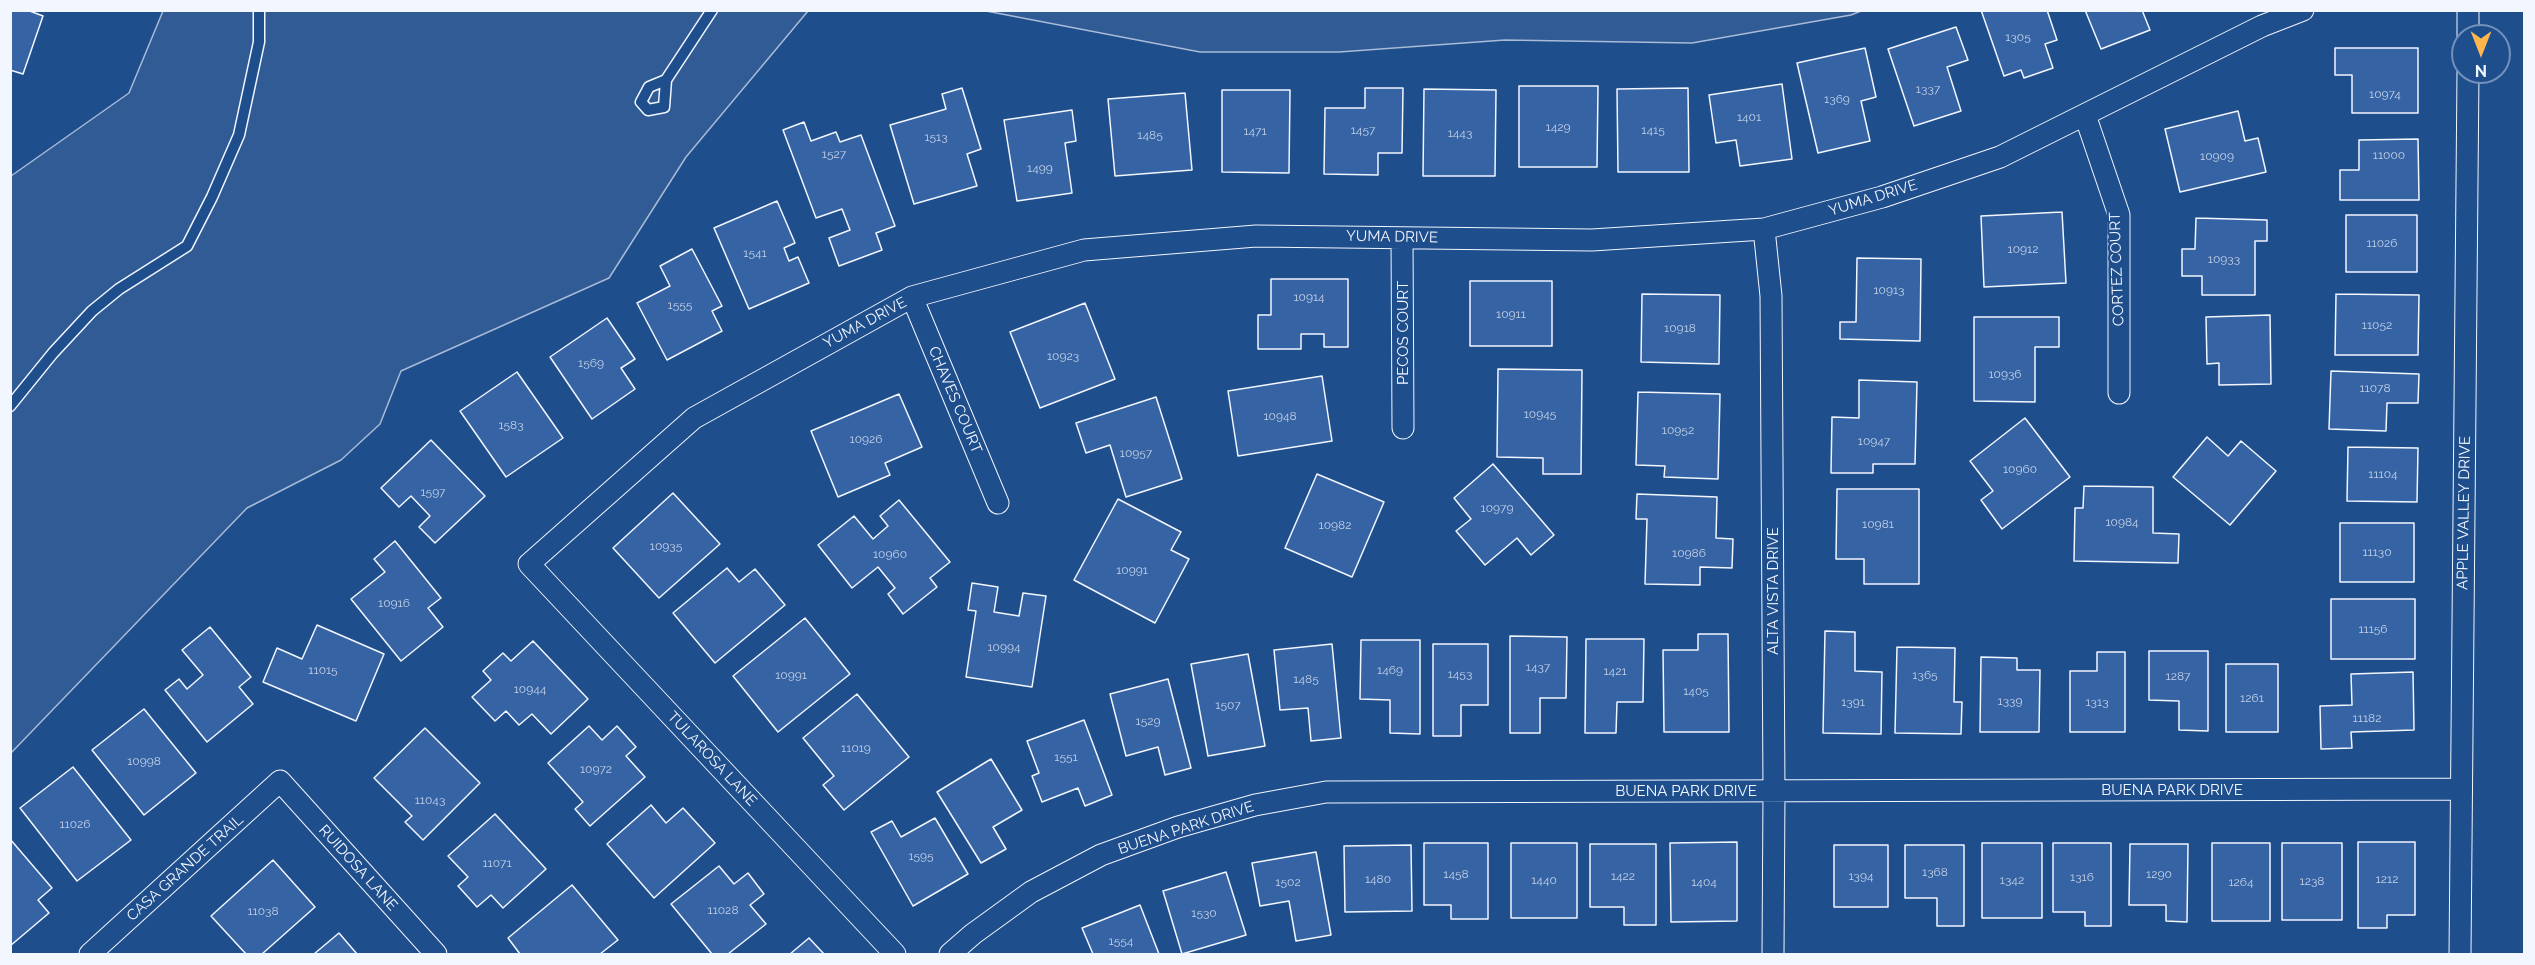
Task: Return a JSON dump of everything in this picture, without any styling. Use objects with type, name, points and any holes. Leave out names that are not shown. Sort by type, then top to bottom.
[{"type":"street","name":"YUMA DRIVE","points":[[529,564],[694,418],[912,297],[1084,250],[1256,236],[1593,240],[1764,229],[1882,197],[2000,157],[2262,26],[2303,10]]},
{"type":"street","name":"APPLE VALLEY DRIVE","points":[[2460,954],[2468,84]]},
{"type":"street","name":"CORTEZ COURT","points":[[2085,115],[2119,214],[2119,393]]},
{"type":"street","name":"ALTA VISTA DRIVE","points":[[1764,229],[1771,296],[1773,954]]},
{"type":"street","name":"PECOS COURT","points":[[1402,237],[1403,428]]},
{"type":"street","name":"CHAVES COURT","points":[[912,297],[998,503]]},
{"type":"street","name":"TULAROSA LANE","points":[[529,564],[895,954]]},
{"type":"street","name":"CASA GRANDE TRAIL","points":[[90,954],[280,781]]},
{"type":"street","name":"RUIDOSA LANE","points":[[280,781],[436,954]]},
{"type":"street","name":"BUENA PARK DRIVE","points":[[950,954],[973,934],[1031,892],[1101,855],[1178,827],[1255,805],[1326,792],[2461,789]]},
{"type":"lane","points":[[10,406],[92,310],[119,289],[188,246],[239,135],[259,42],[259,10]]},
{"type":"lane","points":[[666,80],[712,10]]},
{"type":"shaded area","points":[[163,11],[808,11],[686,157],[609,278],[401,371],[380,424],[341,460],[247,508],[11,753],[11,176],[129,93]]},
{"type":"shaded area","points":[[986,11],[1861,11],[1851,15],[1692,43],[1505,40],[1339,52],[1200,52]]},
{"type":"building","points":[[10,10],[27,10],[43,16],[23,74],[10,70]]},
{"type":"building","points":[[1981,10],[2047,10],[2057,40],[2045,44],[2053,68],[2024,78],[2021,70],[2004,76]]},
{"type":"building","points":[[2085,10],[2142,10],[2150,30],[2101,49]]},
{"type":"building","points":[[1956,27],[1968,60],[1947,67],[1961,111],[1914,126],[1888,49]]},
{"type":"building","points":[[1865,48],[1876,97],[1861,101],[1870,141],[1818,153],[1797,63]]},
{"type":"building","points":[[2335,48],[2418,48],[2418,113],[2352,113],[2352,75],[2335,75]]},
{"type":"building","points":[[1782,84],[1792,159],[1740,166],[1736,140],[1716,143],[1709,95]]},
{"type":"building","points":[[1519,86],[1598,86],[1597,167],[1519,167]]},
{"type":"building","points":[[962,88],[981,149],[967,154],[977,186],[914,204],[890,125],[946,109],[942,94]]},
{"type":"building","points":[[1365,88],[1403,88],[1402,153],[1378,153],[1378,175],[1324,174],[1325,108],[1365,108]]},
{"type":"building","points":[[1688,88],[1689,172],[1618,172],[1617,89]]},
{"type":"building","points":[[1424,89],[1496,90],[1495,176],[1423,176]]},
{"type":"building","points":[[1222,90],[1290,90],[1289,173],[1222,172]]},
{"type":"building","points":[[1185,93],[1192,170],[1115,176],[1108,99]]},
{"type":"building","points":[[1072,110],[1076,141],[1065,143],[1072,193],[1017,201],[1004,120]]},
{"type":"building","points":[[2238,111],[2245,141],[2258,138],[2266,172],[2180,192],[2165,129]]},
{"type":"building","points":[[804,122],[811,141],[836,132],[840,142],[861,135],[895,226],[876,233],[882,250],[839,266],[829,238],[850,230],[842,209],[816,218],[783,130]]},
{"type":"building","points":[[2418,139],[2419,200],[2340,200],[2340,170],[2359,170],[2359,140]]},
{"type":"building","points":[[777,201],[795,243],[784,248],[789,261],[798,257],[809,283],[749,309],[714,228]]},
{"type":"building","points":[[2062,212],[2066,283],[1984,287],[1981,216]]},
{"type":"building","points":[[2346,215],[2417,215],[2417,272],[2346,272]]},
{"type":"building","points":[[2196,218],[2267,220],[2267,241],[2255,241],[2255,295],[2202,295],[2202,276],[2182,276],[2182,249],[2195,249]]},
{"type":"building","points":[[692,249],[722,306],[712,311],[722,331],[667,360],[637,303],[670,286],[660,266]]},
{"type":"building","points":[[1857,258],[1921,259],[1920,341],[1840,339],[1840,322],[1856,322]]},
{"type":"building","points":[[1271,279],[1348,279],[1348,347],[1324,347],[1324,334],[1301,334],[1301,349],[1258,349],[1258,315],[1271,315]]},
{"type":"building","points":[[1470,281],[1552,281],[1552,346],[1470,346]]},
{"type":"building","points":[[1642,294],[1720,295],[1719,364],[1641,362]]},
{"type":"building","points":[[2336,294],[2419,295],[2418,355],[2335,355]]},
{"type":"building","points":[[1085,303],[1115,379],[1040,408],[1010,332]]},
{"type":"building","points":[[2270,315],[2271,384],[2219,385],[2219,363],[2207,364],[2206,317]]},
{"type":"building","points":[[1974,317],[2059,317],[2059,347],[2035,347],[2035,402],[1974,401]]},
{"type":"building","points":[[607,318],[635,359],[621,368],[635,389],[592,419],[550,357]]},
{"type":"building","points":[[1498,369],[1582,370],[1581,474],[1543,474],[1543,458],[1497,457]]},
{"type":"building","points":[[2331,371],[2419,374],[2418,403],[2387,403],[2386,431],[2329,429]]},
{"type":"building","points":[[517,372],[563,438],[506,477],[460,411]]},
{"type":"building","points":[[1322,376],[1332,441],[1238,456],[1228,391]]},
{"type":"building","points":[[1859,380],[1917,382],[1915,464],[1873,464],[1873,473],[1831,473],[1832,417],[1859,418]]},
{"type":"building","points":[[1638,392],[1720,394],[1718,479],[1664,477],[1665,466],[1636,465]]},
{"type":"building","points":[[899,394],[922,447],[885,463],[890,475],[838,497],[811,431]]},
{"type":"building","points":[[1156,397],[1182,479],[1126,497],[1110,445],[1086,453],[1076,423]]},
{"type":"building","points":[[2025,418],[2070,477],[2002,529],[1981,500],[1993,491],[1970,461]]},
{"type":"building","points":[[2207,437],[2228,456],[2241,441],[2276,471],[2230,525],[2173,477]]},
{"type":"building","points":[[431,440],[485,496],[435,543],[419,527],[430,516],[411,496],[399,507],[381,488]]},
{"type":"building","points":[[2348,447],[2418,448],[2417,502],[2347,501]]},
{"type":"building","points":[[1493,464],[1554,535],[1531,555],[1517,538],[1485,565],[1456,531],[1471,519],[1454,498]]},
{"type":"building","points":[[1317,474],[1384,502],[1352,577],[1285,548]]},
{"type":"building","points":[[2084,486],[2153,487],[2153,533],[2179,534],[2178,563],[2074,561],[2075,508],[2083,508]]},
{"type":"building","points":[[1837,489],[1919,489],[1919,584],[1864,584],[1864,559],[1836,559]]},
{"type":"building","points":[[673,493],[720,544],[659,598],[613,548]]},
{"type":"building","points":[[1637,494],[1717,497],[1716,538],[1733,539],[1732,568],[1700,567],[1700,585],[1645,584],[1647,519],[1636,519]]},
{"type":"building","points":[[1118,499],[1181,532],[1171,550],[1189,559],[1155,623],[1074,580]]},
{"type":"building","points":[[899,500],[950,562],[930,578],[937,587],[903,614],[888,594],[895,588],[878,567],[852,588],[818,545],[854,516],[873,539],[888,526],[880,516]]},
{"type":"building","points":[[2340,523],[2414,523],[2414,582],[2340,582]]},
{"type":"building","points":[[395,541],[441,598],[428,608],[443,627],[401,661],[351,599],[385,572],[374,559]]},
{"type":"building","points":[[727,568],[739,582],[755,569],[785,605],[715,663],[673,613]]},
{"type":"building","points":[[972,583],[998,587],[994,612],[1019,616],[1023,593],[1046,596],[1032,687],[966,677],[976,611],[968,610]]},
{"type":"building","points":[[2331,599],[2415,599],[2415,659],[2331,659]]},
{"type":"building","points":[[805,618],[850,674],[778,732],[733,676]]},
{"type":"building","points":[[317,625],[384,654],[356,721],[263,682],[277,648],[302,659]]},
{"type":"building","points":[[210,627],[251,677],[239,687],[253,704],[207,742],[165,690],[179,679],[187,689],[203,675],[182,650]]},
{"type":"building","points":[[1825,631],[1855,632],[1855,671],[1882,672],[1881,734],[1823,733]]},
{"type":"building","points":[[1698,634],[1728,634],[1729,732],[1664,732],[1663,650],[1698,650]]},
{"type":"building","points":[[1510,636],[1567,637],[1566,698],[1540,698],[1540,733],[1510,733]]},
{"type":"building","points":[[1586,639],[1644,639],[1643,702],[1617,702],[1616,733],[1585,733]]},
{"type":"building","points":[[1361,640],[1420,640],[1420,734],[1390,733],[1390,700],[1360,699]]},
{"type":"building","points":[[533,641],[588,699],[551,734],[532,714],[519,725],[506,711],[495,721],[472,697],[491,680],[483,671],[503,653],[511,661]]},
{"type":"building","points":[[1332,644],[1341,738],[1311,741],[1308,708],[1280,710],[1274,650]]},
{"type":"building","points":[[1433,644],[1488,644],[1488,705],[1461,705],[1461,736],[1433,736]]},
{"type":"building","points":[[1897,647],[1955,648],[1954,702],[1962,702],[1961,734],[1895,733]]},
{"type":"building","points":[[2149,651],[2208,651],[2208,731],[2179,730],[2179,701],[2149,700]]},
{"type":"building","points":[[2097,652],[2125,652],[2125,732],[2070,732],[2070,671],[2097,671]]},
{"type":"building","points":[[1248,654],[1265,746],[1208,756],[1191,664]]},
{"type":"building","points":[[1981,657],[2017,658],[2017,670],[2040,670],[2039,732],[1980,732]]},
{"type":"building","points":[[2226,664],[2278,664],[2278,732],[2226,732]]},
{"type":"building","points":[[2413,672],[2414,730],[2351,732],[2352,748],[2321,749],[2320,706],[2352,705],[2351,674]]},
{"type":"building","points":[[1168,679],[1191,768],[1165,775],[1158,747],[1126,756],[1110,694]]},
{"type":"building","points":[[857,694],[909,757],[844,810],[823,785],[834,776],[803,738]]},
{"type":"building","points":[[144,709],[196,773],[144,815],[92,750]]},
{"type":"building","points":[[1084,720],[1112,795],[1085,806],[1078,788],[1042,802],[1032,776],[1039,773],[1027,741]]},
{"type":"building","points":[[589,726],[602,740],[617,726],[636,747],[626,756],[645,777],[590,826],[575,809],[583,802],[548,763]]},
{"type":"building","points":[[425,728],[480,783],[423,840],[405,822],[412,816],[374,778]]},
{"type":"building","points":[[991,759],[1022,810],[993,827],[1006,849],[981,863],[937,792]]},
{"type":"building","points":[[73,767],[131,840],[77,881],[20,808]]},
{"type":"building","points":[[651,805],[666,823],[683,808],[715,843],[654,898],[607,844]]},
{"type":"building","points":[[495,814],[546,869],[503,908],[491,895],[477,907],[458,886],[468,877],[448,856]]},
{"type":"building","points":[[935,818],[968,874],[913,906],[871,832],[892,821],[901,837]]},
{"type":"building","points":[[10,839],[52,888],[38,900],[49,913],[10,946]]},
{"type":"building","points":[[1737,842],[1737,921],[1671,922],[1670,843]]},
{"type":"building","points":[[2358,842],[2415,842],[2415,915],[2387,915],[2387,928],[2358,928]]},
{"type":"building","points":[[1424,843],[1488,843],[1488,919],[1451,919],[1451,905],[1424,905]]},
{"type":"building","points":[[1511,843],[1577,843],[1577,918],[1511,918]]},
{"type":"building","points":[[1982,843],[2042,843],[2042,918],[1982,918]]},
{"type":"building","points":[[2053,843],[2111,843],[2111,926],[2085,926],[2085,912],[2053,912]]},
{"type":"building","points":[[2212,843],[2270,843],[2270,921],[2212,921]]},
{"type":"building","points":[[2282,843],[2342,843],[2342,920],[2282,920]]},
{"type":"building","points":[[1590,844],[1656,844],[1656,925],[1624,925],[1624,907],[1590,907]]},
{"type":"building","points":[[2130,844],[2188,844],[2187,922],[2166,921],[2166,905],[2129,905]]},
{"type":"building","points":[[1411,845],[1412,911],[1345,912],[1344,846]]},
{"type":"building","points":[[1834,845],[1888,845],[1888,907],[1834,907]]},
{"type":"building","points":[[1905,845],[1964,845],[1964,926],[1937,926],[1937,898],[1905,898]]},
{"type":"building","points":[[1316,852],[1331,935],[1296,941],[1289,901],[1260,906],[1252,863]]},
{"type":"building","points":[[273,860],[315,907],[262,954],[246,954],[211,916]]},
{"type":"building","points":[[719,866],[734,884],[748,873],[764,894],[750,905],[766,924],[728,954],[712,954],[671,904]]},
{"type":"building","points":[[1226,872],[1246,935],[1182,954],[1163,891]]},
{"type":"building","points":[[572,885],[618,940],[600,954],[520,954],[508,938]]},
{"type":"building","points":[[1140,905],[1159,954],[1093,954],[1082,928]]},
{"type":"building","points":[[339,933],[357,954],[314,954]]},
{"type":"building","points":[[809,938],[824,954],[790,954]]}]
